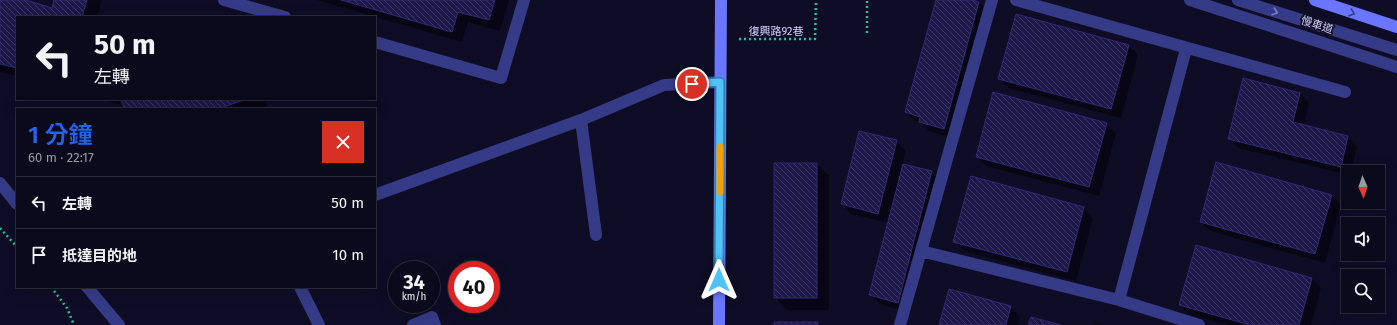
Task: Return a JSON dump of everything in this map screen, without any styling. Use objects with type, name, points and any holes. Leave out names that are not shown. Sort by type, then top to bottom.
[{"type":"street","points":[[719,325],[721,0]]},
{"type":"street","points":[[1315,0],[1397,27]]},
{"type":"lane","points":[[224,0],[280,16]]},
{"type":"lane","points":[[376,42],[501,78],[524,0]]},
{"type":"lane","points":[[900,325],[992,0]]},
{"type":"lane","points":[[1016,0],[1345,92]]},
{"type":"lane","points":[[1190,0],[1397,67]]},
{"type":"lane","name":"慢車道","points":[[1238,0],[1397,50]]},
{"type":"lane","points":[[1119,300],[1186,48]]},
{"type":"lane","points":[[376,195],[581,120],[664,85],[720,82]]},
{"type":"lane","points":[[581,120],[596,235]]},
{"type":"lane","points":[[0,183],[16,203]]},
{"type":"lane","points":[[921,251],[1119,300],[1199,325]]},
{"type":"lane","points":[[88,288],[119,325]]},
{"type":"lane","points":[[300,288],[319,325]]},
{"type":"lane","points":[[413,325],[432,317],[435,325]]},
{"type":"path","name":"復興路92巷","points":[[720,38],[815,39],[816,0]]},
{"type":"path","points":[[867,0],[867,33]]},
{"type":"path","points":[[0,228],[16,246]]},
{"type":"path","points":[[52,288],[67,308],[74,325]]},
{"type":"building","points":[[0,0],[26,0],[52,8],[54,0],[87,0],[82,16],[16,16],[16,68],[0,64]]},
{"type":"building","points":[[341,0],[495,0],[489,20],[458,12],[452,32]]},
{"type":"building","points":[[936,0],[973,0],[979,2],[944,129],[919,122],[920,117],[905,112]]},
{"type":"building","points":[[1016,14],[1129,45],[1111,109],[998,79]]},
{"type":"building","points":[[1243,78],[1300,93],[1293,122],[1348,136],[1341,167],[1228,139]]},
{"type":"building","points":[[993,92],[1107,123],[1089,187],[976,157]]},
{"type":"building","points":[[120,100],[243,100],[221,108],[124,108]]},
{"type":"building","points":[[859,131],[897,140],[878,214],[841,204]]},
{"type":"building","points":[[1216,162],[1332,195],[1315,254],[1200,222]]},
{"type":"building","points":[[774,163],[817,163],[817,298],[774,298]]},
{"type":"building","points":[[903,164],[932,171],[898,303],[869,295]]},
{"type":"building","points":[[971,176],[1084,207],[1067,272],[953,242]]},
{"type":"building","points":[[1196,245],[1312,278],[1299,325],[1250,325],[1179,305]]},
{"type":"building","points":[[949,289],[1011,306],[1006,325],[939,325]]},
{"type":"building","points":[[1031,317],[1061,325],[1028,325]]},
{"type":"building","points":[[774,322],[818,322],[818,325],[774,325]]},
{"type":"slow traffic","points":[[720,147],[720,192]]},
{"type":"route","points":[[692,84],[720,82],[719,280]]}]
